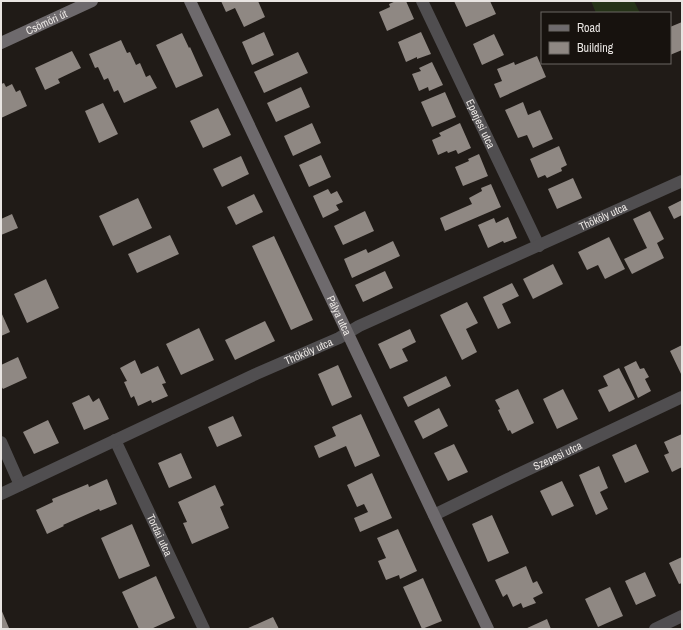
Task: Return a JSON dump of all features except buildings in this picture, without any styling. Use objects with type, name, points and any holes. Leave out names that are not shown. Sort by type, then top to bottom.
[{"type":"street","name":"Csömöri út","points":[[1,43],[92,1]]},
{"type":"street","name":"Pálya utca","points":[[190,1],[488,629]]},
{"type":"street","name":"Eperjesi utca","points":[[422,1],[539,246]]},
{"type":"street","name":"Thököly utca","points":[[1,494],[347,333],[359,326],[682,181]]},
{"type":"street","name":"Szepesi utca","points":[[434,515],[682,397]]},
{"type":"street","name":"Tordai utca","points":[[115,440],[204,629]]},
{"type":"street","points":[[1,442],[20,485]]},
{"type":"street","points":[[655,629],[682,616]]},
{"type":"green space","points":[[591,1],[634,1],[640,12],[596,12]]}]
